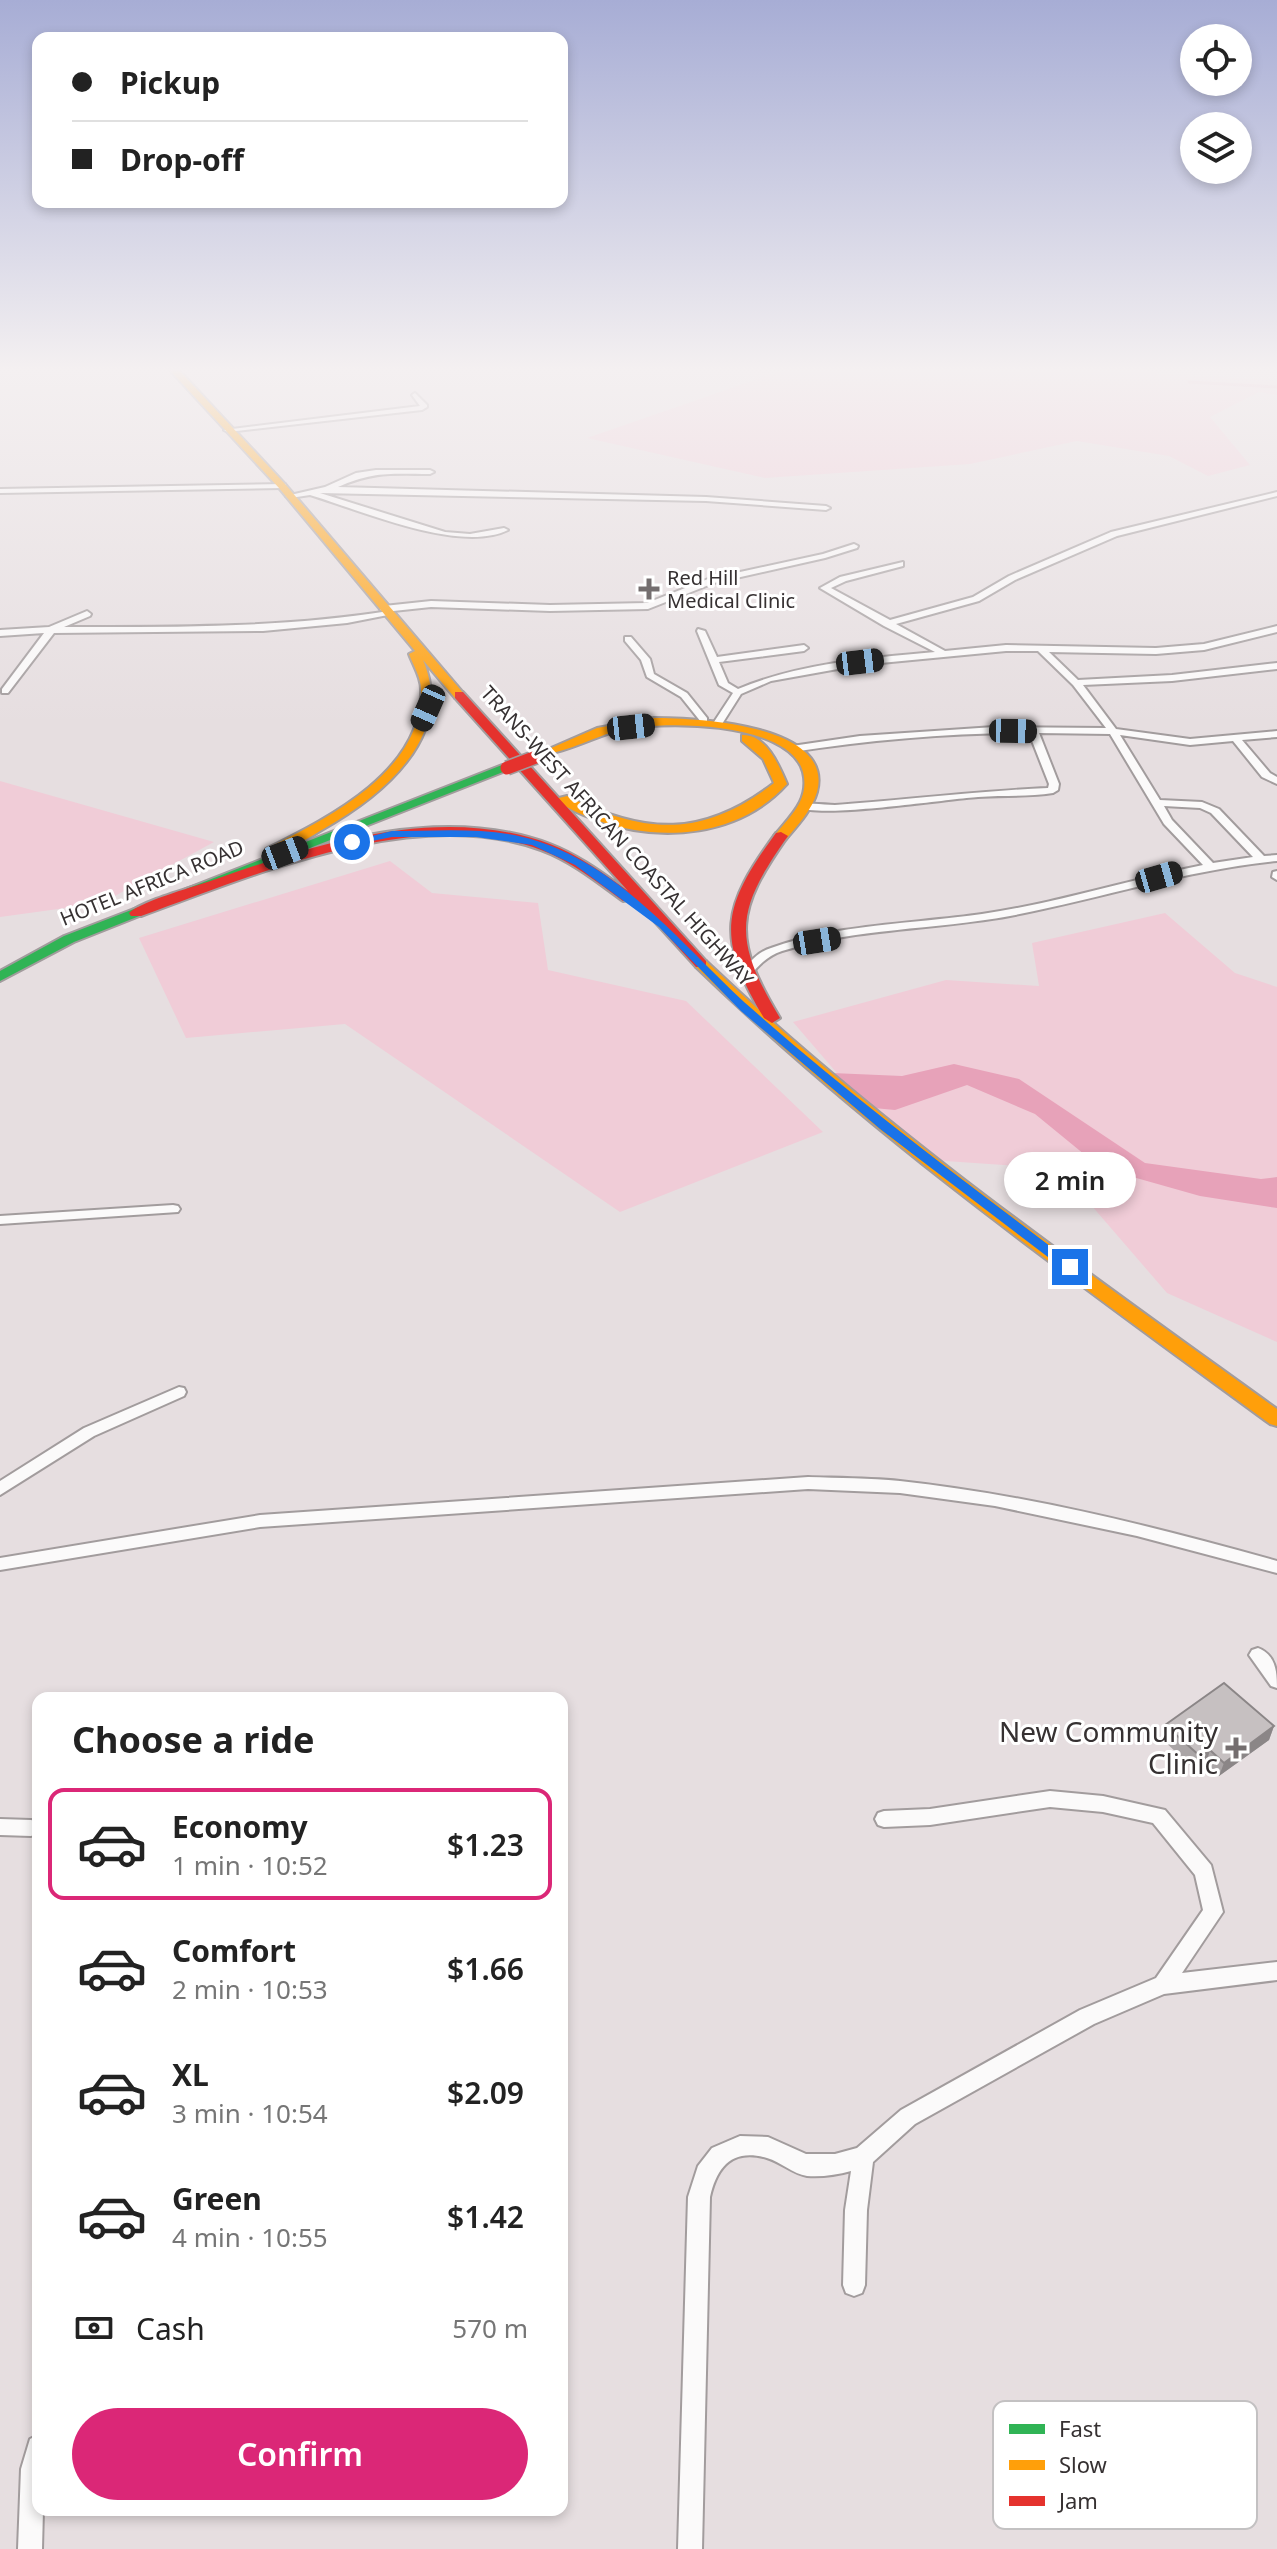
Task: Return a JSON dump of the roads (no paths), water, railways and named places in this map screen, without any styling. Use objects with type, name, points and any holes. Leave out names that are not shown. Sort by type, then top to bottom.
[{"type":"main road","name":"TRANS-WEST AFRICAN COASTAL HIGHWAY","points":[[281,486],[531,777],[617,869],[663,925],[745,1008],[979,1200],[1277,1419]]},
{"type":"main road","points":[[200,886],[343,814],[408,754],[428,708],[428,683],[418,658],[389,615]]},
{"type":"main road","points":[[542,755],[570,740],[625,724],[711,721],[752,730],[792,749],[806,765],[812,781],[804,807],[760,864],[738,903],[734,944],[753,991],[798,1054]]},
{"type":"main road","points":[[531,777],[590,815],[666,831],[723,824],[751,812],[781,784],[778,768],[767,753],[746,738],[715,728],[688,724],[631,727],[574,741],[542,755]]},
{"type":"main road","name":"HOTEL AFRICA ROAD","points":[[0,977],[69,939],[542,755]]},
{"type":"main road","points":[[136,913],[321,850],[392,834],[440,832],[534,843],[579,863],[663,925]]},
{"type":"street","points":[[327,489],[334,486]]},
{"type":"street","points":[[0,491],[310,492],[327,489],[706,499],[826,508]]},
{"type":"street","points":[[310,492],[444,534],[470,536],[504,530]]},
{"type":"street","points":[[887,624],[976,599],[1012,578],[1114,534],[1277,494]]},
{"type":"street","points":[[0,633],[51,630],[218,632],[328,624],[389,615],[431,604],[550,608],[648,606],[711,581],[825,556],[854,546]]},
{"type":"street","points":[[900,564],[843,579],[824,588],[941,652]]},
{"type":"street","points":[[5,691],[51,630],[87,614]]},
{"type":"street","points":[[628,639],[645,659],[650,675],[684,695],[711,721],[738,692],[784,676],[860,662],[941,652],[1041,649],[1156,651],[1204,647],[1277,629]]},
{"type":"street","points":[[701,631],[724,685],[738,692]]},
{"type":"street","points":[[715,660],[804,648]]},
{"type":"street","points":[[1041,649],[1076,683],[1113,731],[1168,822],[1209,865]]},
{"type":"street","points":[[1076,683],[1172,678],[1277,666]]},
{"type":"street","points":[[804,807],[832,808],[1053,790],[1054,784],[1033,731]]},
{"type":"street","points":[[792,749],[945,732],[1113,731],[1190,742],[1277,734]]},
{"type":"street","points":[[1237,740],[1266,775],[1277,781]]},
{"type":"street","points":[[1158,803],[1202,805],[1215,811],[1261,859]]},
{"type":"street","points":[[745,975],[756,961],[779,948],[1072,901],[1209,865],[1277,858]]},
{"type":"street","points":[[0,1220],[173,1209]]},
{"type":"street","points":[[0,1489],[89,1432],[179,1392]]},
{"type":"street","points":[[0,1566],[260,1521],[808,1483],[899,1487],[1010,1504],[1123,1527],[1277,1567]]},
{"type":"street","points":[[1258,1655],[1277,1681]]},
{"type":"street","points":[[884,1819],[930,1817],[1050,1799],[1103,1804],[1159,1816],[1204,1871],[1213,1912],[1163,1985]]},
{"type":"street","points":[[0,1827],[31,1828]]},
{"type":"street","points":[[690,2549],[699,2197],[705,2173],[719,2155],[740,2146],[768,2147],[805,2165],[835,2165],[863,2157],[908,2117],[1087,2017],[1163,1985],[1277,1971]]},
{"type":"street","points":[[854,2285],[856,2210],[863,2157]]},
{"type":"street","points":[[30,2549],[32,2496]]},
{"type":"place","name":"Red Hill Medical Clinic","points":[[649,589]]},
{"type":"place","name":"New Community Clinic","points":[[1236,1748]]}]
